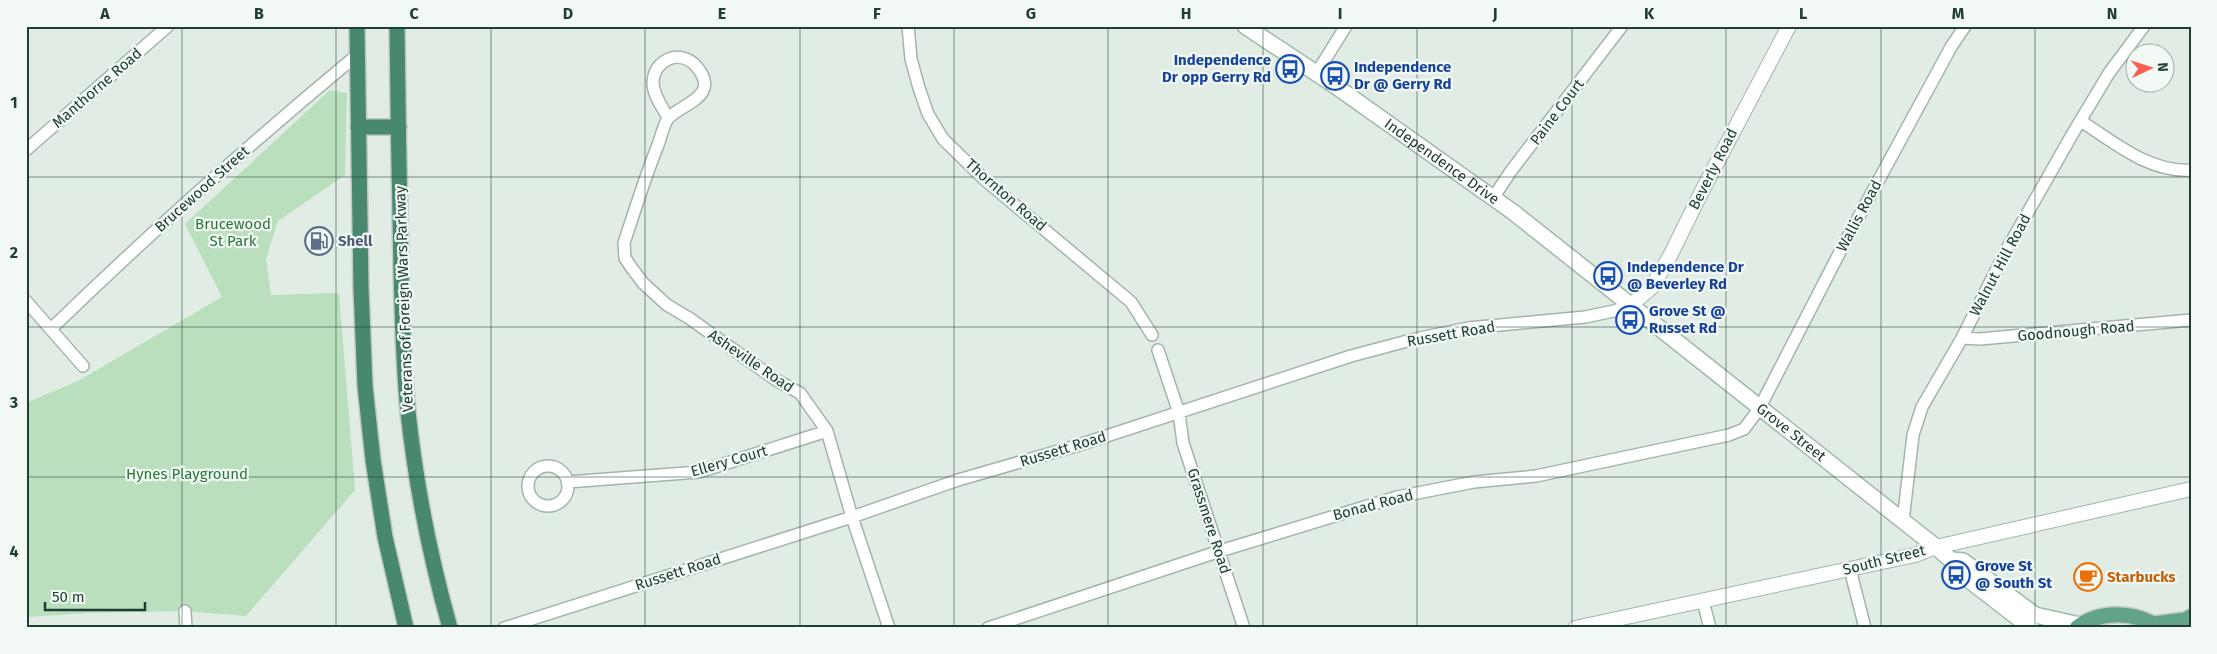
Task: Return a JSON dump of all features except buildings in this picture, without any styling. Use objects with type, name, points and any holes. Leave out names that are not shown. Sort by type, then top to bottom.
[{"type":"highway","points":[[357,26],[362,312],[367,410],[385,538],[406,628]]},
{"type":"highway","name":"Veterans of Foreign Wars Parkway","points":[[397,26],[403,340],[408,414],[414,464],[428,537],[450,628]]},
{"type":"highway","points":[[358,127],[399,127]]},
{"type":"main road","name":"Independence Drive","points":[[1246,26],[1494,198],[1631,305]]},
{"type":"main road","name":"Grove Street","points":[[1631,305],[1759,409],[1936,547],[1951,560],[1956,570],[2031,628]]},
{"type":"main road","name":"Grove Street","points":[[1951,560],[1963,561],[2035,615],[2079,627]]},
{"type":"main road","points":[[2079,627],[2098,617],[2117,614],[2136,617],[2156,626],[2191,617]]},
{"type":"street","name":"Manthorne Road","points":[[26,150],[168,26]]},
{"type":"street","name":"Thornton Road","points":[[908,26],[911,59],[917,81],[928,114],[943,139],[985,180],[1131,302],[1152,335]]},
{"type":"street","points":[[1316,74],[1346,26]]},
{"type":"street","name":"Paine Court","points":[[1494,198],[1511,172],[1622,26]]},
{"type":"street","name":"Beverly Road","points":[[1631,305],[1652,287],[1670,256],[1789,26]]},
{"type":"street","name":"Wallis Road","points":[[1759,409],[1844,244],[1950,47],[1965,26]]},
{"type":"street","name":"Walnut Hill Road","points":[[1903,521],[1913,435],[1922,408],[1962,338],[2007,249],[2081,121],[2109,73],[2144,26]]},
{"type":"street","name":"Brucewood Street","points":[[52,328],[110,272],[255,142],[357,55]]},
{"type":"street","points":[[682,57],[690,60],[702,74],[703,89],[699,98],[693,103],[668,118],[654,89],[653,81],[662,64],[670,58],[682,57]]},
{"type":"street","name":"Asheville Road","points":[[668,118],[624,243],[626,258],[643,283],[667,305],[689,318],[776,380],[800,394],[827,431],[852,517],[889,628]]},
{"type":"street","points":[[2081,121],[2146,161],[2182,170],[2191,170]]},
{"type":"street","points":[[26,301],[52,328],[83,366]]},
{"type":"street","name":"Russett Road","points":[[504,628],[852,517],[958,480],[1179,413],[1351,356],[1411,340],[1468,328],[1585,317],[1614,311],[1631,305]]},
{"type":"street","name":"Goodnough Road","points":[[1962,338],[1980,339],[2191,320]]},
{"type":"street","points":[[1158,350],[1179,413]]},
{"type":"street","name":"Bonad Road","points":[[988,628],[1220,551],[1397,497],[1474,482],[1536,476],[1729,435],[1744,429],[1759,409]]},
{"type":"street","name":"Grassmere Road","points":[[1179,413],[1183,443],[1244,628]]},
{"type":"street","name":"Ellery Court","points":[[568,482],[699,472],[827,431]]},
{"type":"street","name":"South Street","points":[[1576,628],[1915,555],[1936,547],[2191,489]]},
{"type":"street","points":[[1850,569],[1865,628]]},
{"type":"street","points":[[1703,601],[1710,628]]},
{"type":"street","points":[[185,611],[186,628]]},
{"type":"green space","name":"Hynes Playground","points":[[330,90],[347,93],[345,175],[278,221],[266,259],[271,295],[339,293],[355,490],[246,616],[185,611],[88,613],[26,617],[26,403],[78,381],[222,297],[185,224]]},
{"type":"place","name":"Independence Dr opp Gerry Rd","points":[[1290,69]]},
{"type":"place","name":"Independence Dr @ Gerry Rd","points":[[1335,76]]},
{"type":"place","name":"Shell","points":[[319,241]]},
{"type":"place","name":"Independence Dr @ Beverley Rd","points":[[1608,276]]},
{"type":"place","name":"Grove St @ Russet Rd","points":[[1630,320]]},
{"type":"place","name":"Grove St @ South St","points":[[1956,575]]},
{"type":"place","name":"Starbucks","points":[[2088,577]]},
{"type":"park label","name":"Brucewood St Park","points":[[233,232]]}]
